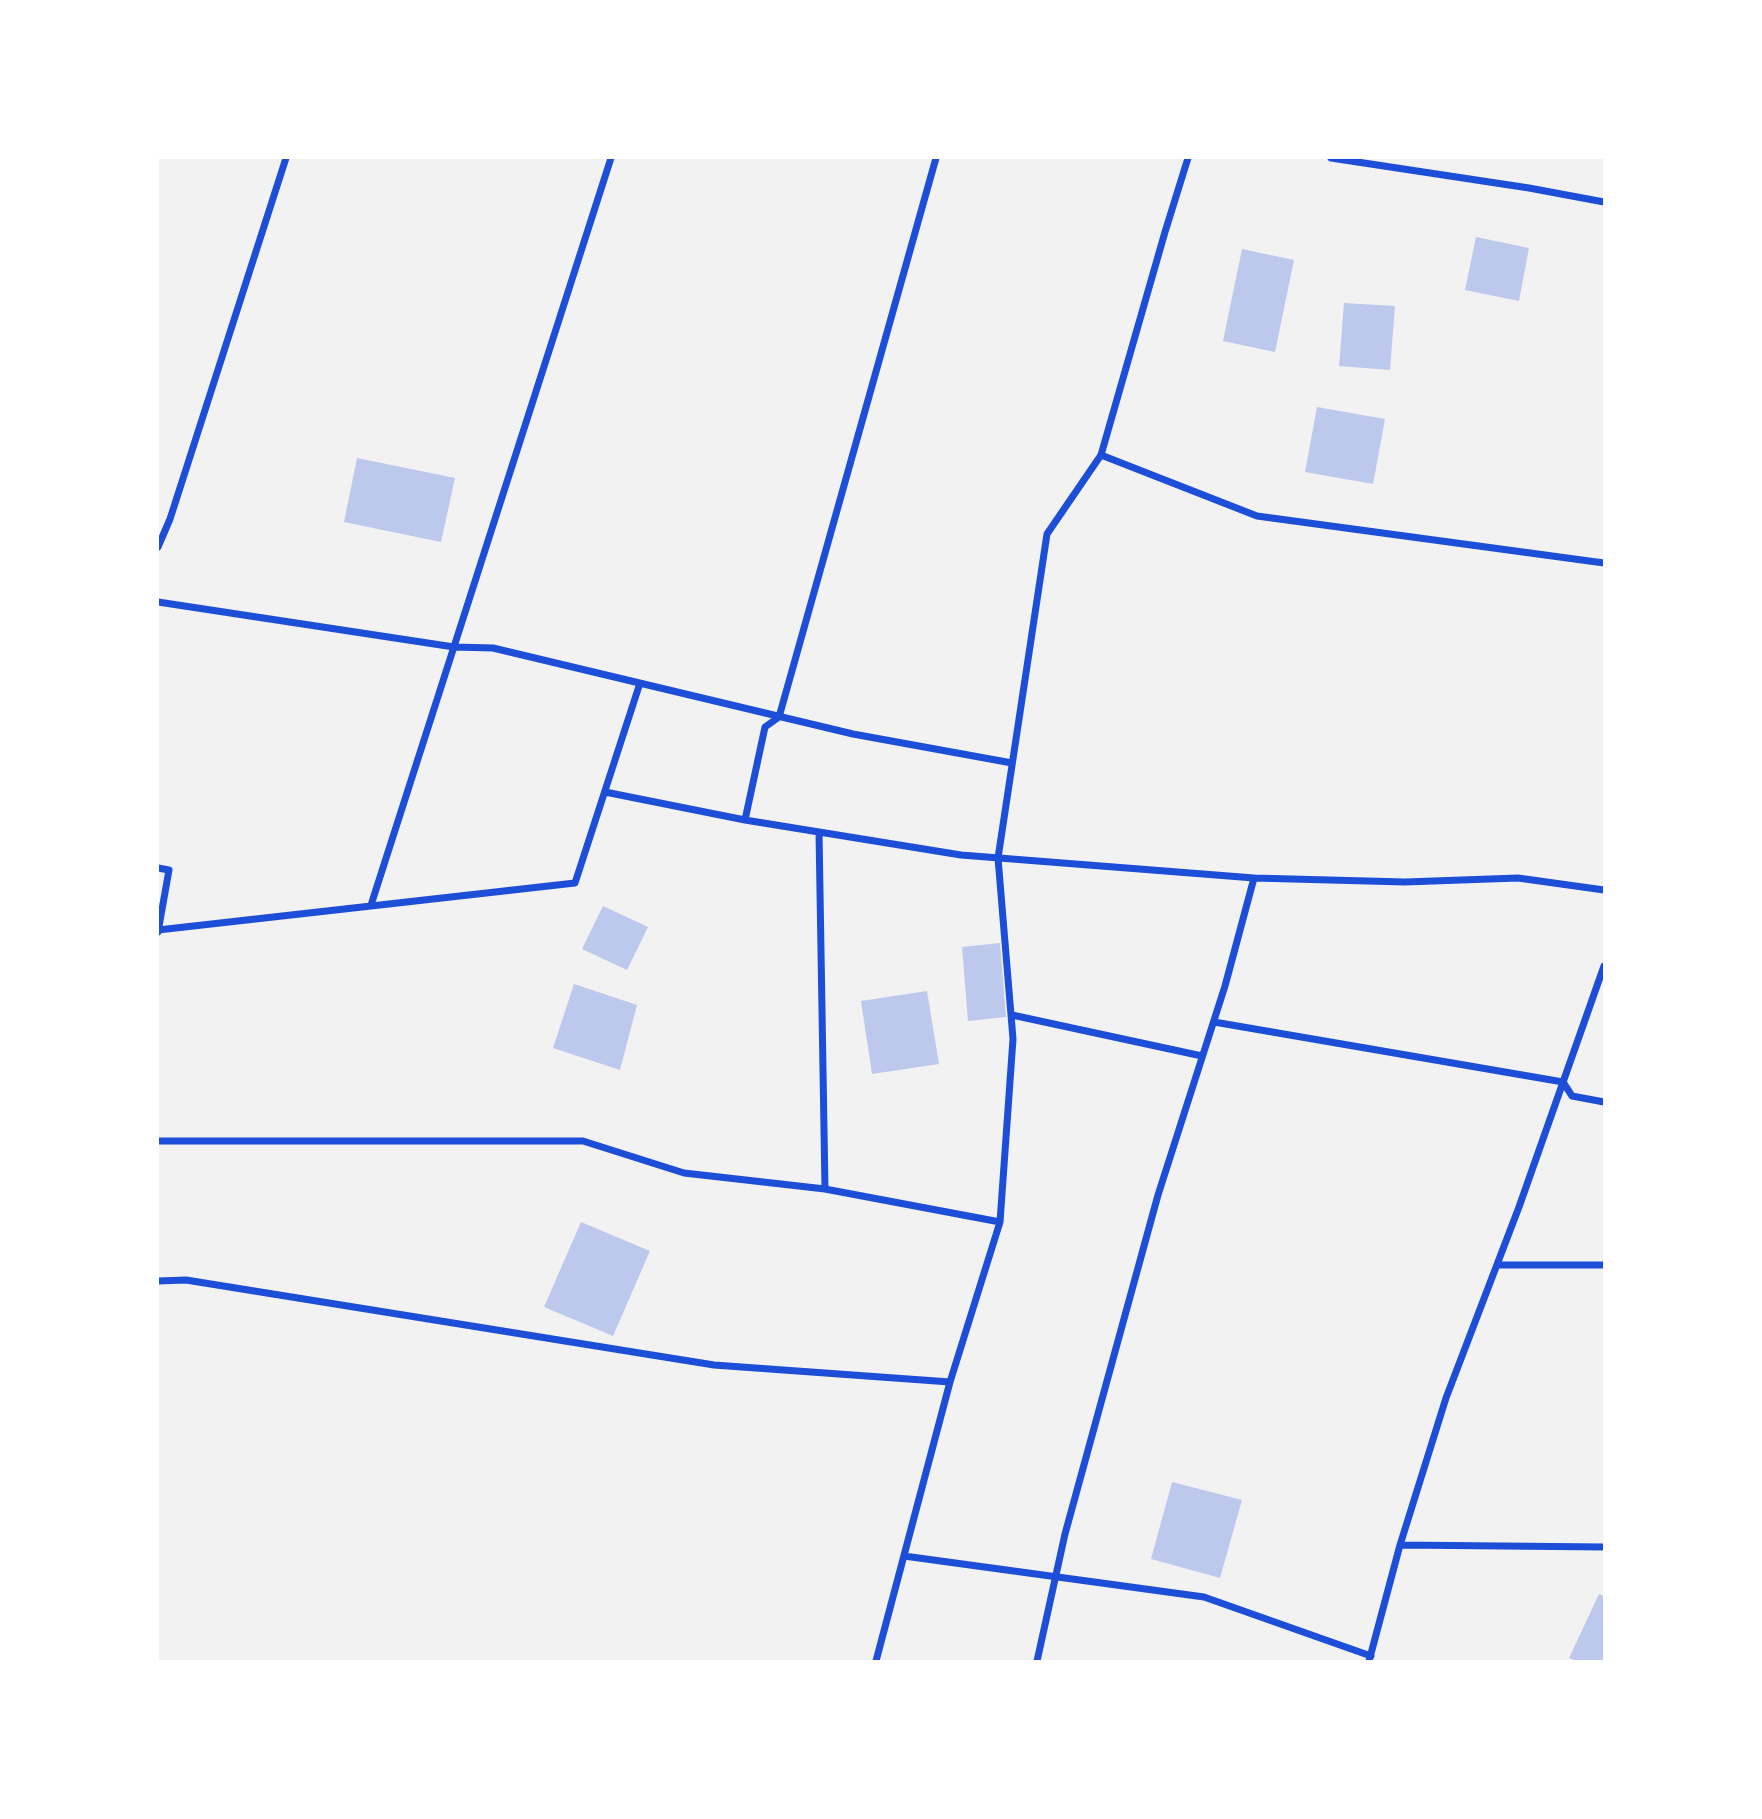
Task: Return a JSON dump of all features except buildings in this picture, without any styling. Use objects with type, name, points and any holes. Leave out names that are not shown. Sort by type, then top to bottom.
[{"type":"street","points":[[158,547],[170,519],[286,158]]},
{"type":"street","points":[[371,905],[611,158]]},
{"type":"street","points":[[745,820],[765,727],[779,717],[936,158]]},
{"type":"street","points":[[876,1661],[950,1382],[1000,1222],[1013,1039],[998,858],[1047,534],[1101,455],[1188,158]]},
{"type":"street","points":[[1331,158],[1605,202]]},
{"type":"street","points":[[1101,455],[1257,516],[1605,564]]},
{"type":"street","points":[[158,602],[454,647],[493,648],[853,734],[1012,763]]},
{"type":"street","points":[[158,868],[169,870],[158,931],[575,883],[640,683]]},
{"type":"street","points":[[604,792],[745,820],[961,855],[1254,878],[1405,882],[1518,878],[1605,890]]},
{"type":"street","points":[[819,832],[825,1189]]},
{"type":"street","points":[[1037,1661],[1065,1534],[1154,1208],[1214,1022],[1254,878]]},
{"type":"street","points":[[904,1556],[1204,1597],[1370,1658],[1446,1398],[1605,966]]},
{"type":"street","points":[[1012,1015],[1202,1056]]},
{"type":"street","points":[[1214,1022],[1563,1082],[1572,1096],[1605,1102]]},
{"type":"street","points":[[158,1141],[583,1141],[684,1173],[825,1189],[1000,1222]]},
{"type":"street","points":[[1497,1265],[1605,1265]]},
{"type":"street","points":[[158,1281],[186,1280],[714,1365],[950,1382]]},
{"type":"street","points":[[1401,1545],[1605,1547]]}]
